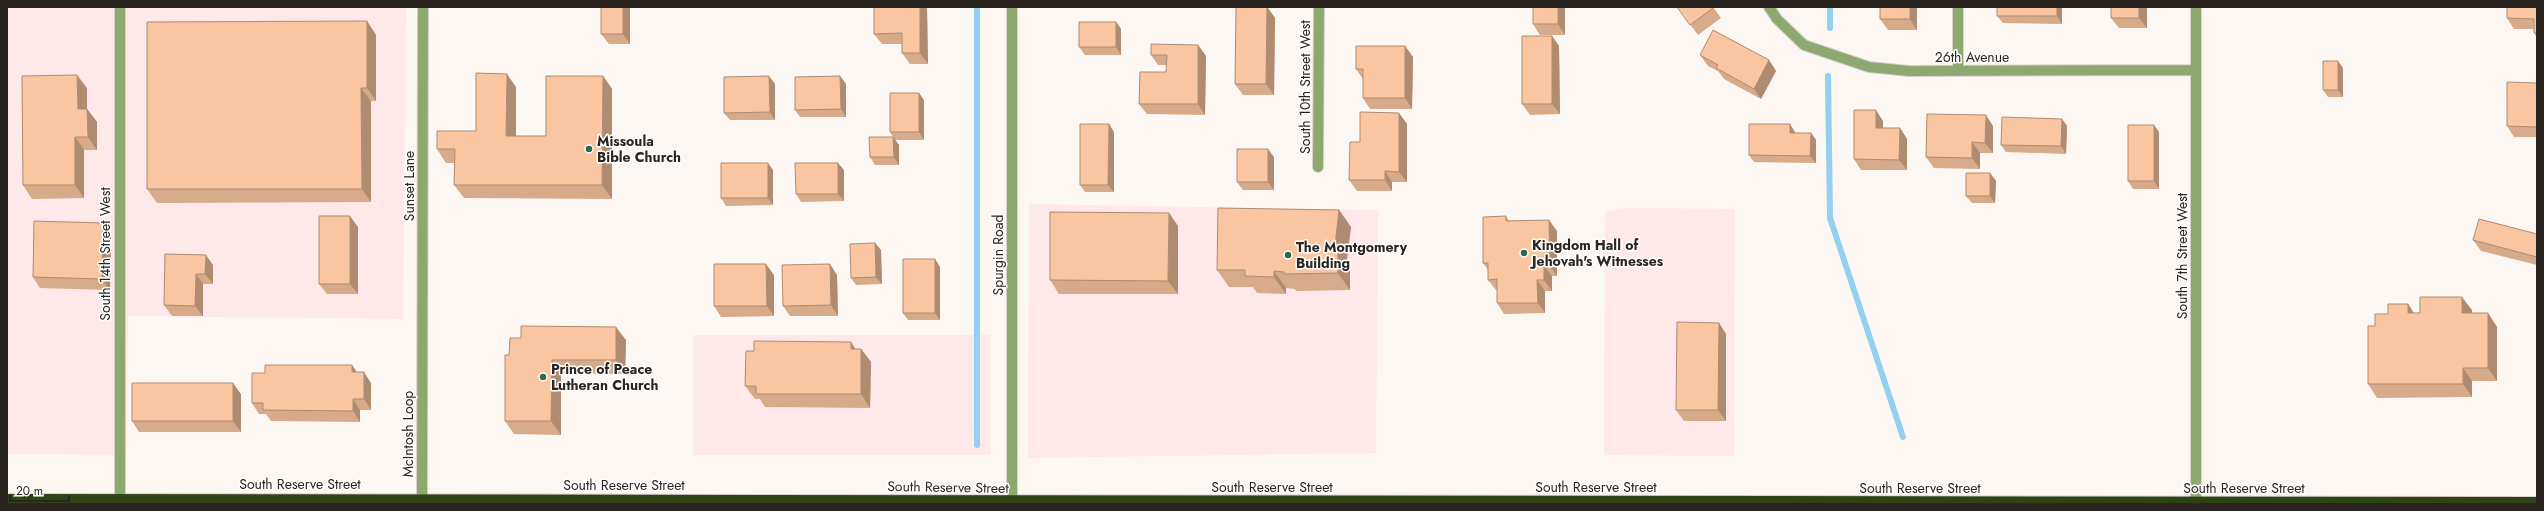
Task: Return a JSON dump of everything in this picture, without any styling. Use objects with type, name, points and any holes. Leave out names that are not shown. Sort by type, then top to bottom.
[{"type":"highway","name":"South Reserve Street","points":[[7,500],[1012,503],[2537,504]]},
{"type":"street","name":"South 14th Street West","points":[[120,7],[120,501]]},
{"type":"street","name":"Sunset Lane","points":[[423,7],[423,364]]},
{"type":"street","name":"Spurgin Road","points":[[1012,7],[1012,503]]},
{"type":"street","name":"South 10th Street West","points":[[1318,167],[1319,7]]},
{"type":"street","name":"26th Avenue","points":[[1769,7],[1777,19],[1804,45],[1869,67],[1909,71],[2196,70]]},
{"type":"street","points":[[1958,7],[1958,71]]},
{"type":"street","name":"South 7th Street West","points":[[2196,7],[2196,503]]},
{"type":"street","name":"McIntosh Loop","points":[[422,501],[423,364]]},
{"type":"shaded area","points":[[7,7],[406,7],[403,319],[128,316],[127,455],[7,454]]},
{"type":"shaded area","points":[[1029,204],[1378,210],[1376,453],[1028,458]]},
{"type":"shaded area","points":[[1626,208],[1735,209],[1734,456],[1604,455],[1605,212]]},
{"type":"shaded area","points":[[693,335],[990,335],[990,455],[693,455]]},
{"type":"building","points":[[601,7],[623,7],[623,34],[601,34]]},
{"type":"building","points":[[874,7],[920,7],[920,53],[902,53],[902,33],[874,34]]},
{"type":"building","points":[[1236,7],[1267,7],[1266,84],[1235,84]]},
{"type":"building","points":[[1533,7],[1558,7],[1558,24],[1533,24]]},
{"type":"building","points":[[1677,7],[1713,7],[1713,8],[1690,25]]},
{"type":"building","points":[[1880,7],[1910,7],[1910,19],[1880,19]]},
{"type":"building","points":[[1997,7],[2057,7],[2057,16],[1997,16]]},
{"type":"building","points":[[2111,7],[2139,7],[2139,18],[2111,18]]},
{"type":"building","points":[[2507,7],[2537,7],[2537,33],[2534,33],[2534,19],[2507,18]]},
{"type":"building","points":[[367,21],[367,88],[361,88],[362,189],[147,189],[147,22]]},
{"type":"building","points":[[1079,22],[1116,22],[1116,47],[1079,47]]},
{"type":"building","points":[[1713,30],[1769,60],[1754,89],[1716,68],[1718,65],[1700,55]]},
{"type":"building","points":[[1522,36],[1552,36],[1552,104],[1522,104]]},
{"type":"building","points":[[1151,44],[1198,45],[1198,104],[1139,104],[1140,72],[1166,72],[1167,55],[1151,55]]},
{"type":"building","points":[[1356,46],[1405,46],[1405,98],[1363,98],[1363,69],[1356,69]]},
{"type":"building","points":[[2323,61],[2338,61],[2338,90],[2323,90]]},
{"type":"building","points":[[476,73],[507,74],[506,136],[546,136],[546,76],[603,76],[602,185],[454,185],[455,149],[437,149],[437,131],[476,131]]},
{"type":"building","points":[[77,75],[78,109],[87,109],[88,137],[75,137],[75,185],[23,185],[22,76]]},
{"type":"building","points":[[769,76],[770,112],[724,113],[724,77]]},
{"type":"building","points":[[840,76],[841,109],[795,110],[795,77]]},
{"type":"building","points":[[2507,82],[2537,83],[2537,127],[2507,126]]},
{"type":"building","points":[[890,93],[919,93],[919,132],[890,132]]},
{"type":"building","points":[[1854,110],[1876,110],[1876,128],[1900,128],[1899,160],[1854,159]]},
{"type":"building","points":[[1360,112],[1399,113],[1399,172],[1385,171],[1385,180],[1349,180],[1350,142],[1360,142]]},
{"type":"building","points":[[1927,114],[1986,115],[1985,143],[1972,142],[1972,158],[1926,157]]},
{"type":"building","points":[[2002,117],[2062,119],[2061,146],[2001,145]]},
{"type":"building","points":[[1080,124],[1109,124],[1108,185],[1080,185]]},
{"type":"building","points":[[1749,124],[1790,124],[1790,133],[1811,133],[1810,156],[1749,155]]},
{"type":"building","points":[[2128,125],[2154,125],[2154,181],[2128,181]]},
{"type":"building","points":[[869,137],[893,137],[894,157],[870,157]]},
{"type":"building","points":[[1237,149],[1268,149],[1268,182],[1237,182]]},
{"type":"building","points":[[721,163],[768,163],[768,198],[721,198]]},
{"type":"building","points":[[795,163],[838,163],[838,194],[796,194]]},
{"type":"building","points":[[1966,173],[1990,173],[1990,196],[1966,196]]},
{"type":"building","name":"The Montgomery Building","points":[[1218,208],[1339,210],[1335,246],[1338,246],[1338,273],[1284,274],[1284,272],[1274,271],[1274,277],[1245,276],[1245,270],[1217,270]]},
{"type":"building","points":[[1050,212],[1169,213],[1168,281],[1050,280]]},
{"type":"building","points":[[319,216],[350,216],[350,284],[319,284]]},
{"type":"building","name":"Kingdom Hall of Jehovah's Witnesses","points":[[1506,216],[1506,221],[1549,220],[1550,266],[1544,266],[1544,280],[1537,280],[1538,303],[1497,303],[1497,279],[1488,280],[1488,263],[1483,263],[1483,217]]},
{"type":"building","points":[[2479,219],[2537,234],[2537,257],[2473,240]]},
{"type":"building","points":[[34,221],[103,223],[102,279],[33,277]]},
{"type":"building","points":[[875,243],[876,277],[851,278],[850,244]]},
{"type":"building","points":[[165,254],[206,255],[205,274],[196,274],[195,306],[164,305]]},
{"type":"building","points":[[903,259],[935,259],[935,313],[903,313]]},
{"type":"building","points":[[714,264],[766,264],[767,306],[714,306]]},
{"type":"building","points":[[830,264],[831,305],[783,306],[782,265]]},
{"type":"building","points":[[2420,297],[2462,297],[2462,313],[2488,313],[2488,368],[2463,368],[2463,384],[2368,384],[2368,326],[2375,326],[2375,314],[2388,314],[2388,304],[2408,304],[2408,313],[2420,313]]},
{"type":"building","points":[[1677,322],[1719,323],[1718,410],[1676,410]]},
{"type":"building","points":[[521,326],[616,327],[616,360],[552,360],[551,421],[505,421],[505,355],[509,355],[510,338],[521,338]]},
{"type":"building","points":[[754,341],[851,342],[851,349],[861,349],[861,394],[756,394],[756,386],[745,386],[746,351],[754,351]]},
{"type":"building","points":[[265,365],[352,365],[352,372],[364,372],[364,399],[353,399],[353,411],[263,410],[263,403],[252,403],[252,373],[265,373]]},
{"type":"building","points":[[132,383],[233,383],[233,421],[132,421]]},
{"type":"waterway","points":[[977,7],[977,445]]},
{"type":"waterway","points":[[1830,7],[1830,28]]},
{"type":"waterway","points":[[1828,76],[1830,218],[1903,437]]},
{"type":"place","name":"Missoula Bible Church","points":[[589,149]]},
{"type":"place","name":"Kingdom Hall of Jehovah's Witnesses","points":[[1524,253]]},
{"type":"place","name":"The Montgomery Building","points":[[1288,255]]},
{"type":"place","name":"Prince of Peace Lutheran Church","points":[[543,377]]}]
